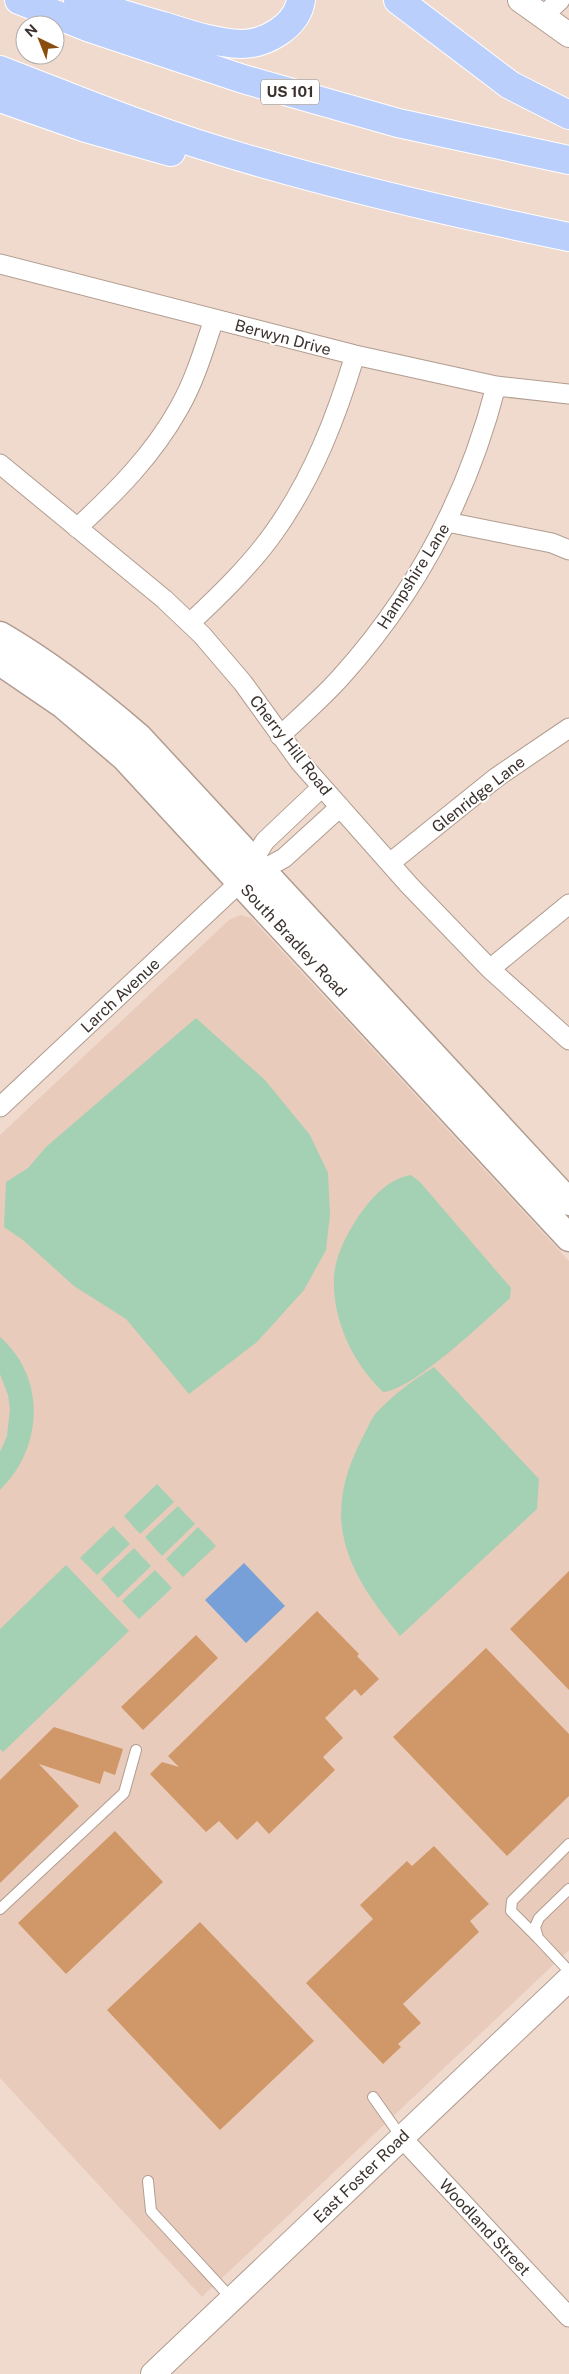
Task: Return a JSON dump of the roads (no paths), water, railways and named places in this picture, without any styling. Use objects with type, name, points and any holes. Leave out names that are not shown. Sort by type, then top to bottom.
[{"type":"highway","name":"US 101","points":[[19,0],[90,28],[242,79],[398,123],[569,160]]},
{"type":"highway","points":[[78,0],[208,40],[243,44],[265,40],[286,27],[300,8],[301,0]]},
{"type":"highway","points":[[398,0],[510,85],[569,115]]},
{"type":"highway","points":[[0,70],[194,143],[305,175],[460,215],[569,237]]},
{"type":"highway","points":[[0,98],[86,128],[168,151],[305,175]]},
{"type":"main road","name":"South Bradley Road","points":[[0,635],[80,687],[139,737],[252,871],[569,1238]]},
{"type":"main road","name":"South Bradley Road","points":[[0,662],[63,705],[252,871],[569,1202]]},
{"type":"street","points":[[520,0],[569,35]]},
{"type":"street","points":[[543,16],[560,0]]},
{"type":"street","name":"Berwyn Drive","points":[[0,264],[355,355],[496,386],[569,394]]},
{"type":"street","points":[[77,528],[130,477],[154,446],[179,408],[197,370],[214,319]]},
{"type":"street","points":[[190,624],[243,570],[274,532],[304,485],[335,418],[355,355]]},
{"type":"street","name":"Hampshire Lane","points":[[280,736],[339,679],[392,614],[447,522],[476,456],[496,386]]},
{"type":"street","name":"Cherry Hill Road","points":[[0,464],[190,624],[243,683],[280,736],[322,787],[433,912],[490,969],[569,1040]]},
{"type":"street","points":[[447,522],[552,543],[569,550]]},
{"type":"street","name":"Glenridge Lane","points":[[390,863],[477,793],[569,728]]},
{"type":"street","points":[[252,871],[265,841],[322,787]]},
{"type":"street","points":[[252,871],[284,858],[340,807]]},
{"type":"street","name":"Larch Avenue","points":[[0,1107],[252,871]]},
{"type":"street","points":[[490,969],[569,904]]},
{"type":"street","name":"East Foster Road","points":[[153,2374],[569,1979]]},
{"type":"street","name":"Woodland Street","points":[[402,2138],[569,2317]]},
{"type":"lane","points":[[0,1909],[124,1793],[136,1750]]},
{"type":"lane","points":[[569,1844],[512,1901],[511,1911],[569,1971]]},
{"type":"lane","points":[[538,1938],[535,1927],[539,1918],[569,1889]]},
{"type":"lane","points":[[373,2097],[402,2138]]},
{"type":"lane","points":[[148,2181],[151,2211],[232,2299]]},
{"type":"water","points":[[244,1563],[285,1606],[246,1643],[205,1600]]}]
